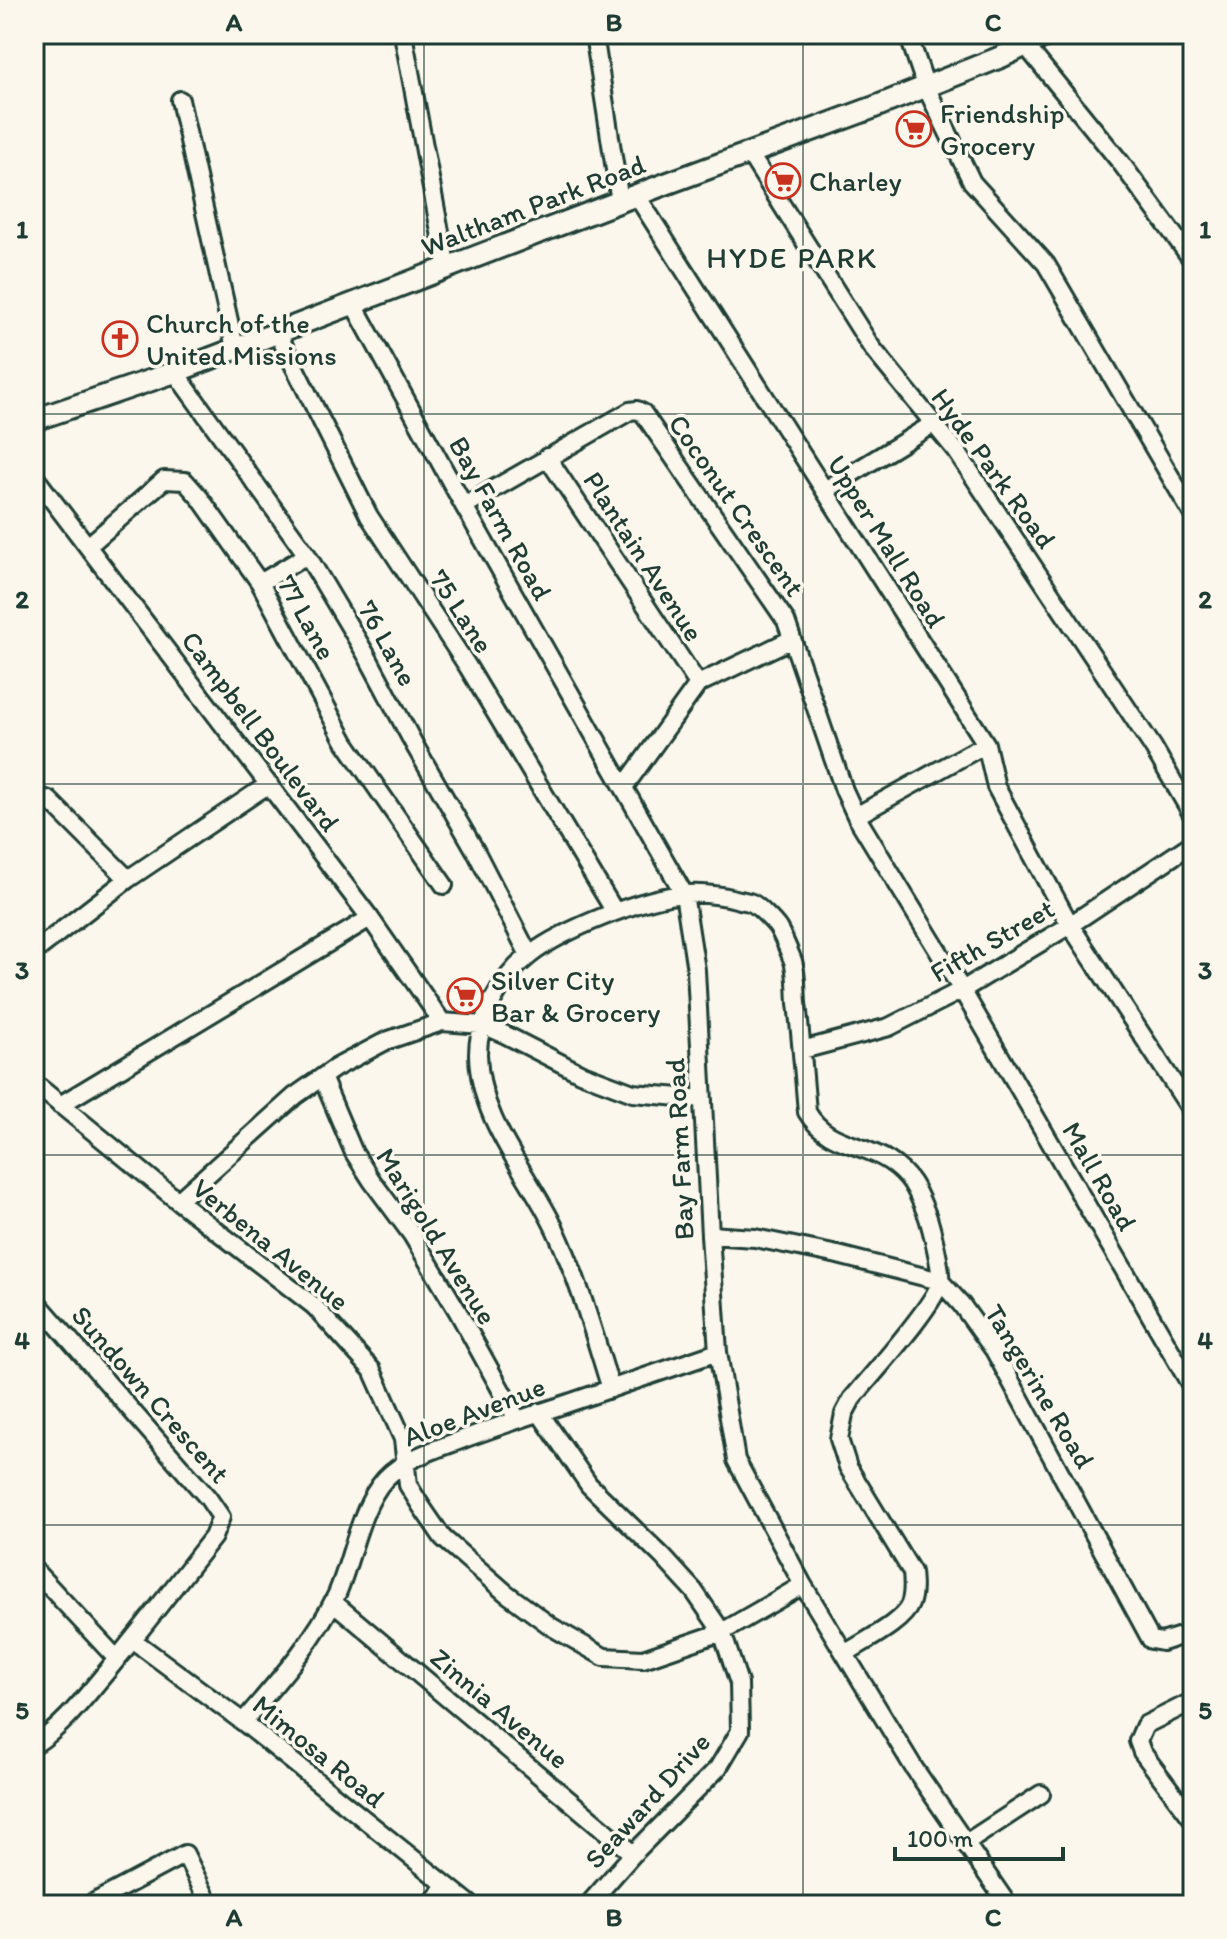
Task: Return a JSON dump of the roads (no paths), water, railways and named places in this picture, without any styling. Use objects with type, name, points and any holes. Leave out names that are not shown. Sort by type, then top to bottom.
[{"type":"main road","name":"Waltham Park Road","points":[[34,420],[175,372],[926,87],[1049,34]]},
{"type":"street","points":[[403,34],[447,269]]},
{"type":"street","points":[[594,34],[628,199]]},
{"type":"street","points":[[908,34],[926,87],[972,182],[1046,264],[1193,515]]},
{"type":"street","points":[[1026,46],[1121,163],[1193,261]]},
{"type":"street","points":[[180,100],[235,348]]},
{"type":"street","name":"Hyde Park Road","points":[[749,153],[872,348],[957,452],[1153,747],[1193,816]]},
{"type":"street","name":"Upper Mall Road","points":[[628,199],[825,490],[986,744],[996,787],[1070,925],[1193,1113]]},
{"type":"street","name":"Bay Farm Road","points":[[353,303],[684,894],[696,970],[718,1352],[736,1460],[803,1585],[914,1768],[1008,1905]]},
{"type":"street","name":"75 Lane","points":[[277,332],[369,516],[468,667],[615,912]]},
{"type":"street","name":"76 Lane","points":[[175,372],[307,555],[475,850],[529,955]]},
{"type":"street","name":"Coconut Crescent","points":[[464,506],[630,411],[643,413],[786,621],[844,790],[856,816],[962,990]]},
{"type":"street","points":[[825,490],[933,424]]},
{"type":"street","name":"Plantain Avenue","points":[[547,457],[698,684]]},
{"type":"street","name":"Campbell Boulevard","points":[[34,476],[370,918],[442,1022]]},
{"type":"street","name":"77 Lane","points":[[88,546],[164,480],[185,481],[260,583],[345,742],[444,885]]},
{"type":"street","points":[[260,583],[307,555]]},
{"type":"street","name":"Coconut Crescent","points":[[624,787],[698,684],[792,639]]},
{"type":"street","points":[[856,816],[986,744]]},
{"type":"street","points":[[34,952],[128,879],[269,784]]},
{"type":"street","points":[[34,799],[49,800],[128,879]]},
{"type":"street","name":"Fifth Street","points":[[802,1050],[889,1027],[962,990],[1070,925],[1193,843]]},
{"type":"street","points":[[611,1389],[557,1233],[491,1116],[484,1097],[478,1055],[479,1036],[503,984],[529,955],[615,912],[684,894],[722,894],[752,903],[777,926],[794,963],[807,1112],[815,1125],[827,1135],[886,1159],[907,1174],[917,1189],[932,1227],[940,1281],[932,1302],[852,1399],[844,1414],[839,1439],[848,1467],[912,1572],[910,1605],[900,1618],[845,1654]]},
{"type":"street","points":[[60,1105],[370,918]]},
{"type":"street","name":"Mall Road","points":[[962,990],[1193,1389]]},
{"type":"street","points":[[178,1201],[295,1096],[322,1077],[386,1041],[442,1022],[483,1025],[580,1073],[633,1093],[703,1099]]},
{"type":"street","name":"Marigold Avenue","points":[[322,1077],[354,1153],[412,1235],[517,1419]]},
{"type":"street","name":"Verbena Avenue","points":[[34,1083],[178,1201],[314,1306],[372,1370],[403,1439],[408,1485],[443,1538],[506,1593],[552,1627],[604,1657],[643,1659],[722,1632]]},
{"type":"street","points":[[710,1235],[755,1238],[940,1281]]},
{"type":"street","name":"Tangerine Road","points":[[940,1281],[994,1350],[1151,1640],[1157,1642],[1193,1632]]},
{"type":"street","name":"Sundown Crescent","points":[[34,1299],[208,1498],[221,1517],[213,1537],[134,1641],[67,1719],[34,1745]]},
{"type":"street","name":"Aloe Avenue","points":[[243,1722],[321,1623],[333,1602],[375,1496],[383,1482],[406,1463],[517,1419],[718,1352]]},
{"type":"street","name":"Seaward Drive","points":[[539,1412],[589,1485],[694,1591],[722,1632],[739,1683],[740,1731],[718,1768],[633,1854],[588,1905]]},
{"type":"street","points":[[34,1570],[117,1659]]},
{"type":"street","points":[[722,1632],[803,1585]]},
{"type":"street","name":"Zinnia Avenue","points":[[333,1602],[633,1854]]},
{"type":"street","name":"Mimosa Road","points":[[134,1641],[243,1722],[471,1905]]},
{"type":"street","points":[[1193,1701],[1145,1725],[1138,1741],[1142,1752],[1193,1820]]},
{"type":"street","points":[[966,1843],[1041,1794]]},
{"type":"street","points":[[89,1905],[185,1854],[210,1905]]},
{"type":"street","points":[[430,1905],[446,1886]]},
{"type":"place","name":"Friendship Grocery","points":[[914,129]]},
{"type":"place","name":"Charley","points":[[783,181]]},
{"type":"place","name":"Church of the United Missions","points":[[120,339]]},
{"type":"place","name":"Silver City Bar & Grocery","points":[[465,996]]},
{"type":"district","name":"HYDE PARK","points":[[792,257]]}]
